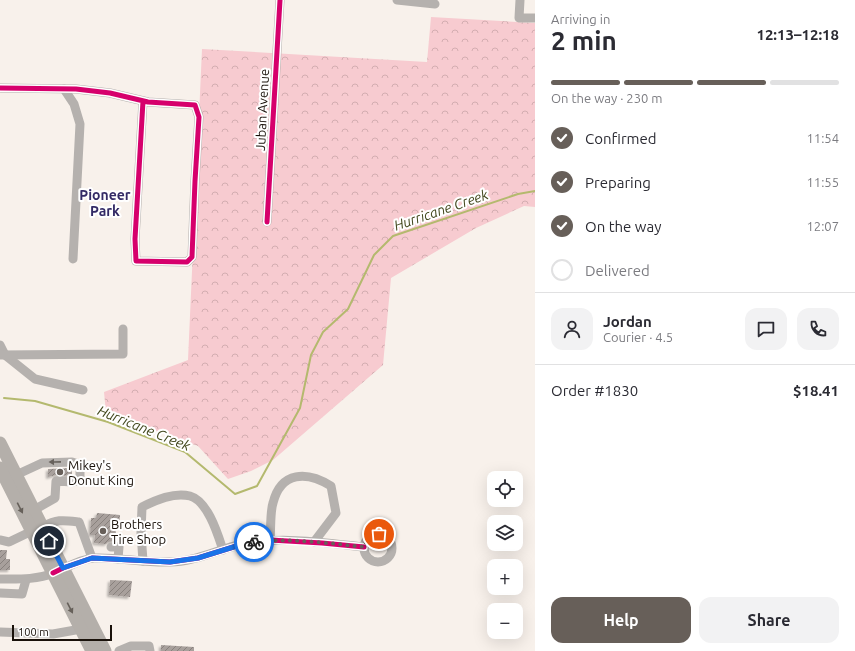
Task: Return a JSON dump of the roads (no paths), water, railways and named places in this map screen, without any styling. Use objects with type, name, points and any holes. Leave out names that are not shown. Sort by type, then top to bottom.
[{"type":"highway","points":[[0,443],[8,480]]},
{"type":"highway","points":[[0,468],[35,522],[58,571],[81,629],[92,651]]},
{"type":"highway","points":[[58,571],[105,651]]},
{"type":"street","name":"Juban Avenue","points":[[267,222],[280,0]]},
{"type":"street","points":[[397,0],[435,4]]},
{"type":"street","points":[[520,0],[519,18],[535,18]]},
{"type":"street","points":[[0,88],[64,89],[110,93],[142,101],[196,105],[199,116],[192,257],[187,262],[136,261],[135,239],[142,101]]},
{"type":"street","points":[[64,89],[74,104],[80,124],[73,259]]},
{"type":"street","points":[[2,355],[123,354],[123,329]]},
{"type":"street","points":[[0,345],[2,355],[35,379],[83,390]]},
{"type":"street","points":[[0,540],[9,542],[35,522],[55,498],[56,481],[74,482],[80,480],[80,467],[78,464],[72,462],[42,462],[8,480]]},
{"type":"street","points":[[270,540],[272,503],[281,484],[292,477],[304,475],[321,479],[331,486],[336,513],[314,542]]},
{"type":"street","points":[[143,561],[141,532],[142,507],[160,498],[191,496],[201,504],[216,529],[223,550]]},
{"type":"street","points":[[35,522],[62,520],[79,522],[92,558]]},
{"type":"street","points":[[0,579],[26,580],[58,571],[92,558],[170,562],[198,558],[243,544],[270,540],[314,542],[364,547]]},
{"type":"street","points":[[118,559],[119,547]]},
{"type":"street","points":[[0,594],[22,594],[26,580]]},
{"type":"street","points":[[0,632],[53,634],[81,629]]},
{"type":"street","points":[[119,651],[131,646],[149,646],[150,651]]},
{"type":"waterway","name":"Hurricane Creek","points":[[4,398],[35,401],[108,422],[185,452],[235,494],[257,486],[300,408],[311,355],[323,332],[348,309],[374,255],[393,236],[518,194],[535,191]]},
{"type":"place","name":"Mikey's Donut King","points":[[60,472]]},
{"type":"place","name":"Brothers Tire Shop","points":[[103,531]]},
{"type":"district","name":"Pioneer Park","points":[[105,204]]}]
